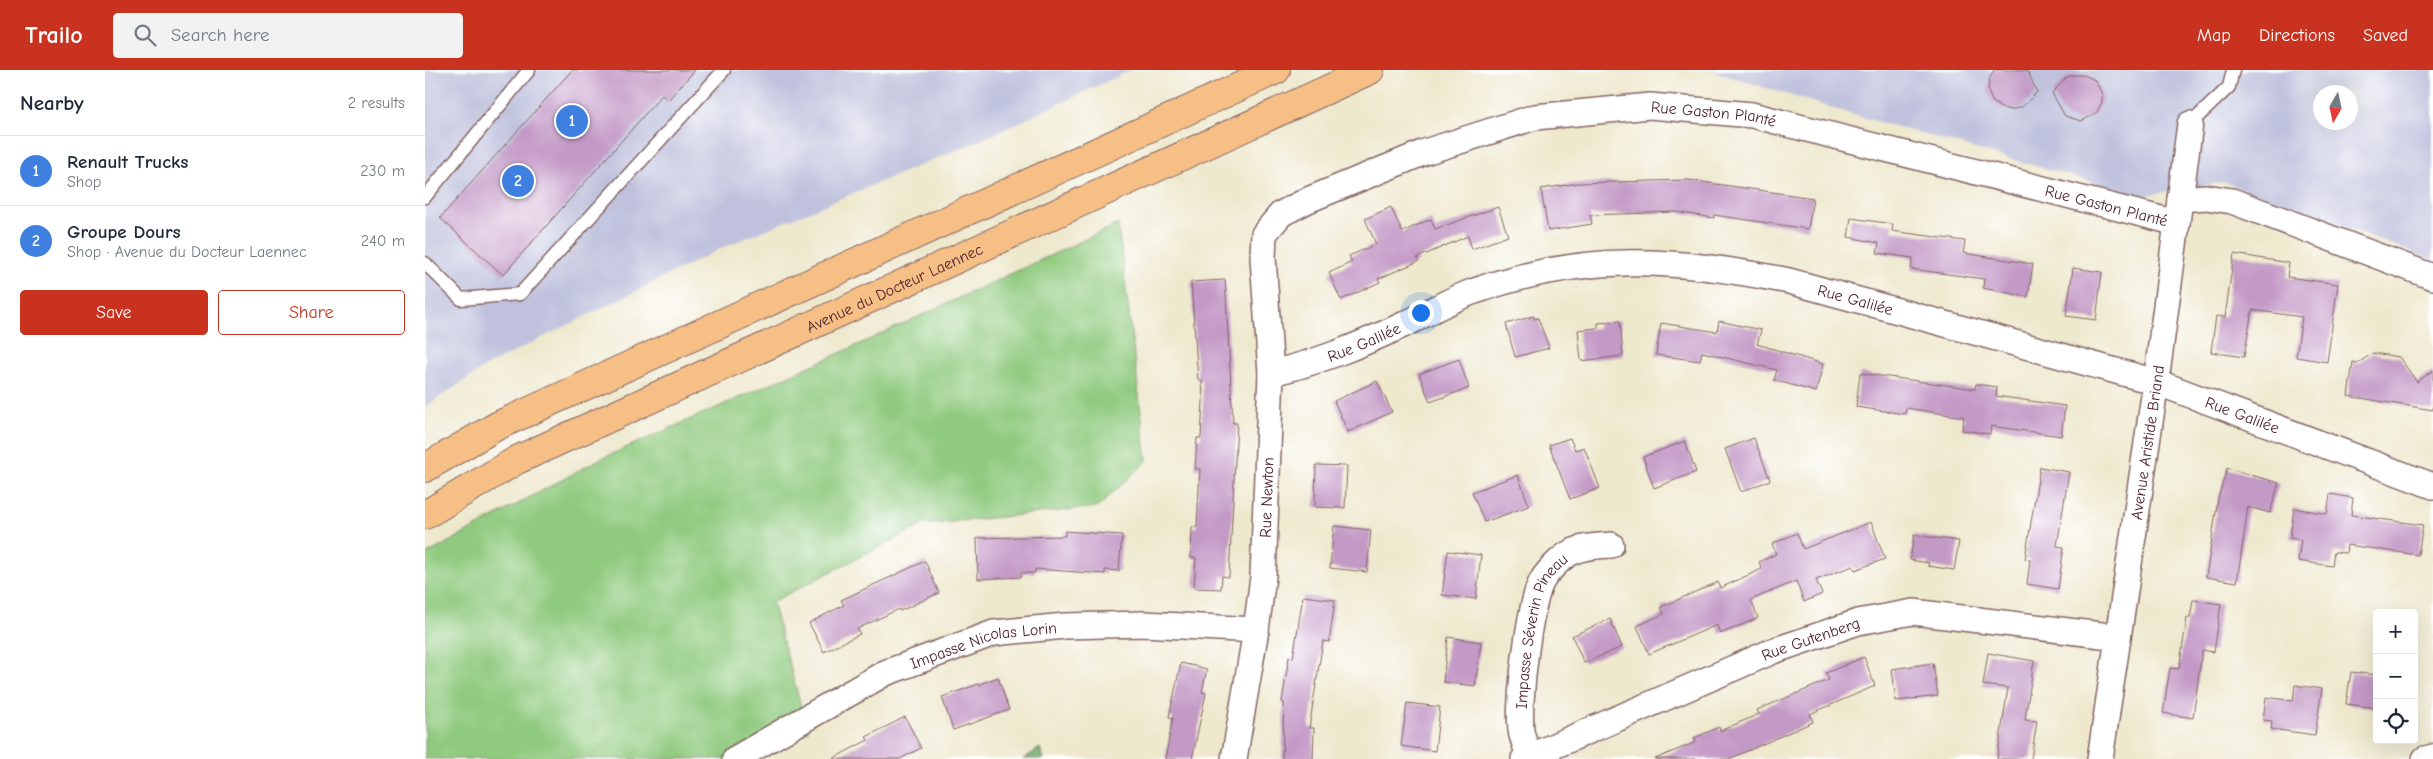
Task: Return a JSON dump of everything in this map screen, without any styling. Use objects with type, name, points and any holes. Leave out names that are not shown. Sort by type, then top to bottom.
[{"type":"main road","points":[[425,468],[497,426],[1276,70]]},
{"type":"main road","name":"Avenue du Docteur Laennec","points":[[425,515],[517,460],[1370,70]]},
{"type":"street","name":"Rue Gaston Planté","points":[[1265,234],[1281,214],[1425,152],[1535,117],[1650,106],[1752,115],[2179,211],[2206,196],[2232,201],[2433,277]]},
{"type":"street","name":"Avenue Aristide Briand","points":[[2100,759],[2156,382],[2191,124]]},
{"type":"street","name":"Rue Newton","points":[[1234,759],[1263,577],[1271,373],[1263,258],[1265,234]]},
{"type":"street","name":"Rue Galilée","points":[[1271,373],[1309,365],[1402,325],[1474,291],[1558,267],[1616,261],[1672,262],[1731,270],[1789,281],[2156,382],[2433,486]]},
{"type":"street","name":"Impasse Séverin Pineau","points":[[1528,758],[1521,731],[1522,701],[1535,599],[1543,580],[1570,553],[1590,546],[1611,545]]},
{"type":"street","name":"Rue Gutenberg","points":[[1528,758],[1773,651],[1858,622],[1913,612],[2118,637]]},
{"type":"street","name":"Impasse Nicolas Lorin","points":[[735,759],[885,673],[994,633],[1065,626],[1144,624],[1256,630]]},
{"type":"street","points":[[2425,759],[2433,757]]},
{"type":"lane","points":[[425,197],[529,70]]},
{"type":"lane","points":[[425,263],[461,299],[520,294],[724,70]]},
{"type":"lane","points":[[2191,124],[2229,87],[2233,70]]},
{"type":"shaded area","points":[[425,70],[1131,70],[990,136],[724,247],[488,365],[425,407]]},
{"type":"shaded area","points":[[1709,70],[2433,70],[2433,260],[2224,182],[2142,196],[1847,113]]},
{"type":"green space","points":[[1118,224],[1147,461],[1098,507],[922,525],[772,602],[808,731],[757,759],[425,759],[425,555],[596,461],[851,348]]},
{"type":"green space","points":[[1040,748],[1044,759],[1023,759]]},
{"type":"building","points":[[572,70],[695,70],[668,100],[662,95],[503,275],[440,218]]},
{"type":"building","points":[[1994,70],[2027,70],[2037,92],[2022,107],[2011,110],[2001,108],[1992,101],[1988,91],[1989,80]]},
{"type":"building","points":[[2084,75],[2095,80],[2102,94],[2102,102],[2096,114],[2081,121],[2065,116],[2052,93],[2067,77]]},
{"type":"building","points":[[1688,180],[1813,198],[1808,229],[1714,215],[1714,218],[1676,212],[1590,215],[1592,224],[1548,231],[1541,189],[1578,183]]},
{"type":"building","points":[[1391,207],[1402,232],[1431,219],[1435,229],[1498,207],[1508,236],[1472,249],[1468,236],[1417,258],[1419,261],[1378,279],[1380,282],[1341,300],[1329,273],[1352,262],[1349,256],[1376,244],[1365,219]]},
{"type":"building","points":[[1851,218],[1893,224],[1892,231],[1965,241],[1963,253],[2033,264],[2028,297],[1983,288],[1984,279],[1911,269],[1913,258],[1877,253],[1879,243],[1848,237]]},
{"type":"building","points":[[2234,254],[2289,263],[2287,277],[2338,284],[2327,362],[2296,357],[2302,317],[2252,310],[2244,357],[2211,352],[2216,316],[2225,317]]},
{"type":"building","points":[[2073,268],[2102,272],[2096,320],[2066,316]]},
{"type":"building","points":[[1225,280],[1233,423],[1237,423],[1229,577],[1222,576],[1221,589],[1194,588],[1196,558],[1191,558],[1192,527],[1197,527],[1200,469],[1195,469],[1197,438],[1201,438],[1203,401],[1202,380],[1198,381],[1191,282]]},
{"type":"building","points":[[1534,316],[1534,319],[1538,318],[1549,348],[1515,357],[1506,324]]},
{"type":"building","points":[[1620,321],[1623,356],[1581,361],[1578,330],[1598,328],[1598,323]]},
{"type":"building","points":[[1719,321],[1761,330],[1757,344],[1823,364],[1816,392],[1774,380],[1777,370],[1702,352],[1700,361],[1656,355],[1661,323],[1717,332]]},
{"type":"building","points":[[2373,353],[2399,357],[2417,382],[2433,370],[2433,410],[2348,396],[2353,362],[2358,363]]},
{"type":"building","points":[[1459,359],[1469,388],[1430,402],[1419,374]]},
{"type":"building","points":[[1860,373],[1975,389],[1976,384],[1997,387],[1996,396],[2065,406],[2061,436],[1991,426],[1990,434],[1962,430],[1964,417],[1906,408],[1905,414],[1856,407]]},
{"type":"building","points":[[1377,381],[1392,412],[1348,432],[1334,401]]},
{"type":"building","points":[[1570,438],[1575,450],[1584,447],[1600,488],[1570,499],[1549,445]]},
{"type":"building","points":[[1754,438],[1770,480],[1741,492],[1725,449]]},
{"type":"building","points":[[1685,441],[1696,472],[1654,488],[1643,457]]},
{"type":"building","points":[[1316,465],[1347,466],[1345,508],[1315,507]]},
{"type":"building","points":[[2040,467],[2069,472],[2057,546],[2064,547],[2058,589],[2027,584],[2030,560],[2025,559]]},
{"type":"building","points":[[2227,468],[2279,483],[2270,513],[2248,507],[2237,582],[2206,577],[2218,499]]},
{"type":"building","points":[[1518,475],[1529,506],[1484,522],[1472,492]]},
{"type":"building","points":[[2330,494],[2353,498],[2351,515],[2423,525],[2418,555],[2347,545],[2346,553],[2334,552],[2332,566],[2298,561],[2301,540],[2290,538],[2294,508],[2327,514]]},
{"type":"building","points":[[1871,522],[1885,559],[1855,570],[1853,566],[1816,580],[1822,594],[1804,602],[1796,581],[1751,600],[1758,618],[1720,634],[1717,625],[1649,654],[1637,626],[1664,614],[1661,607],[1718,582],[1720,588],[1762,569],[1759,562],[1776,554],[1772,544],[1797,533],[1803,549]]},
{"type":"building","points":[[1334,526],[1371,530],[1367,572],[1330,568]]},
{"type":"building","points":[[1065,531],[1122,535],[1119,571],[1105,570],[1105,574],[1035,569],[1035,573],[1021,573],[1021,577],[978,579],[977,538],[1065,536]]},
{"type":"building","points":[[1914,535],[1959,541],[1954,570],[1928,566],[1929,563],[1910,560]]},
{"type":"building","points":[[1448,551],[1481,555],[1476,599],[1442,595]]},
{"type":"building","points":[[925,561],[939,593],[857,629],[860,634],[824,652],[809,623],[844,605],[841,600]]},
{"type":"building","points":[[1303,596],[1335,600],[1329,642],[1323,641],[1309,728],[1314,728],[1313,759],[1282,759],[1284,703],[1282,702],[1289,657],[1293,658]]},
{"type":"building","points":[[2193,600],[2221,604],[2214,652],[2202,650],[2193,718],[2163,713],[2170,668],[2179,669],[2187,618],[2190,618]]},
{"type":"building","points":[[1610,619],[1622,647],[1584,663],[1572,636]]},
{"type":"building","points":[[1448,637],[1481,642],[1475,686],[1443,682]]},
{"type":"building","points":[[1988,653],[2034,661],[2025,720],[2037,721],[2031,759],[1997,759],[2008,688],[1983,685]]},
{"type":"building","points":[[1864,657],[1875,686],[1810,714],[1813,722],[1729,759],[1655,759],[1696,742],[1694,738],[1719,727],[1720,731],[1759,714],[1757,710],[1829,680],[1826,673]]},
{"type":"building","points":[[1181,663],[1207,669],[1202,692],[1206,693],[1192,759],[1165,759],[1173,718],[1169,717]]},
{"type":"building","points":[[1933,663],[1938,696],[1896,701],[1892,669]]},
{"type":"building","points":[[2351,672],[2373,675],[2373,707],[2346,704]]},
{"type":"building","points":[[998,677],[1009,710],[953,730],[942,697],[979,684],[981,686],[980,684]]},
{"type":"building","points":[[2295,685],[2322,689],[2315,735],[2271,729],[2272,721],[2263,720],[2266,697],[2293,701]]},
{"type":"building","points":[[1407,703],[1440,707],[1435,751],[1401,746]]},
{"type":"building","points":[[905,717],[921,748],[900,759],[832,759],[868,740],[866,737]]},
{"type":"place","name":"Renault Trucks","points":[[572,121]]},
{"type":"place","name":"Groupe Dours","points":[[518,181]]}]
